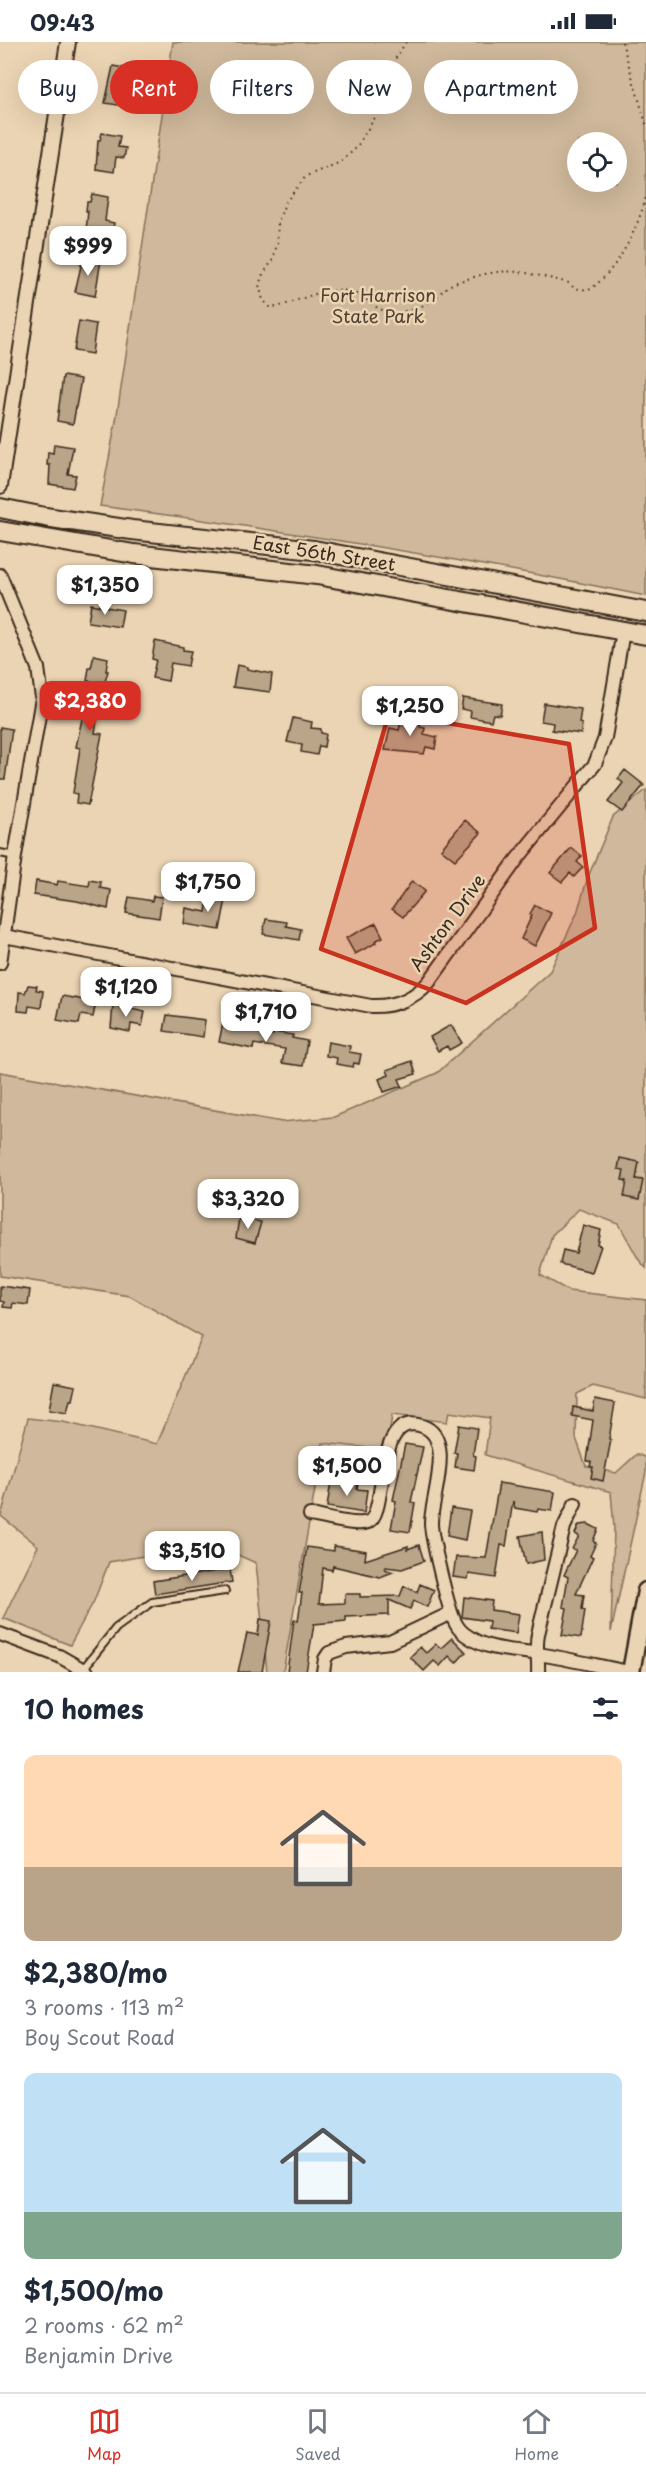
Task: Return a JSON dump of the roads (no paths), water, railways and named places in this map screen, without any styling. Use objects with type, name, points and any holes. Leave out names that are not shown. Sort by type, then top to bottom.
[{"type":"main road","name":"East 56th Street","points":[[0,508],[132,530],[314,550],[646,612]]},
{"type":"main road","name":"East 56th Street","points":[[0,531],[134,554],[317,574],[646,635]]},
{"type":"main road","points":[[630,1672],[646,1591]]},
{"type":"street","points":[[0,486],[68,42]]},
{"type":"street","points":[[0,575],[38,668],[42,690],[0,963]]},
{"type":"street","name":"Ashton Drive","points":[[4,936],[371,1006],[394,1004],[416,994],[429,982],[518,858],[595,764],[603,747],[623,631]]},
{"type":"street","points":[[310,1515],[361,1524],[371,1521],[376,1513],[385,1461],[393,1440],[400,1430],[408,1426],[416,1425],[428,1429],[435,1437],[440,1456],[431,1530],[451,1614],[461,1631],[473,1640],[490,1646],[630,1672]]},
{"type":"street","points":[[538,1672],[536,1644],[565,1525],[575,1504]]},
{"type":"street","points":[[323,1672],[325,1659],[329,1653],[346,1647],[390,1642],[451,1614]]},
{"type":"street","points":[[0,1634],[59,1656],[85,1671]]},
{"type":"lane","points":[[0,853],[15,856]]},
{"type":"lane","points":[[85,1671],[116,1628],[152,1602],[225,1591]]},
{"type":"park label","name":"Fort Harrison State Park","points":[[378,306]]}]
